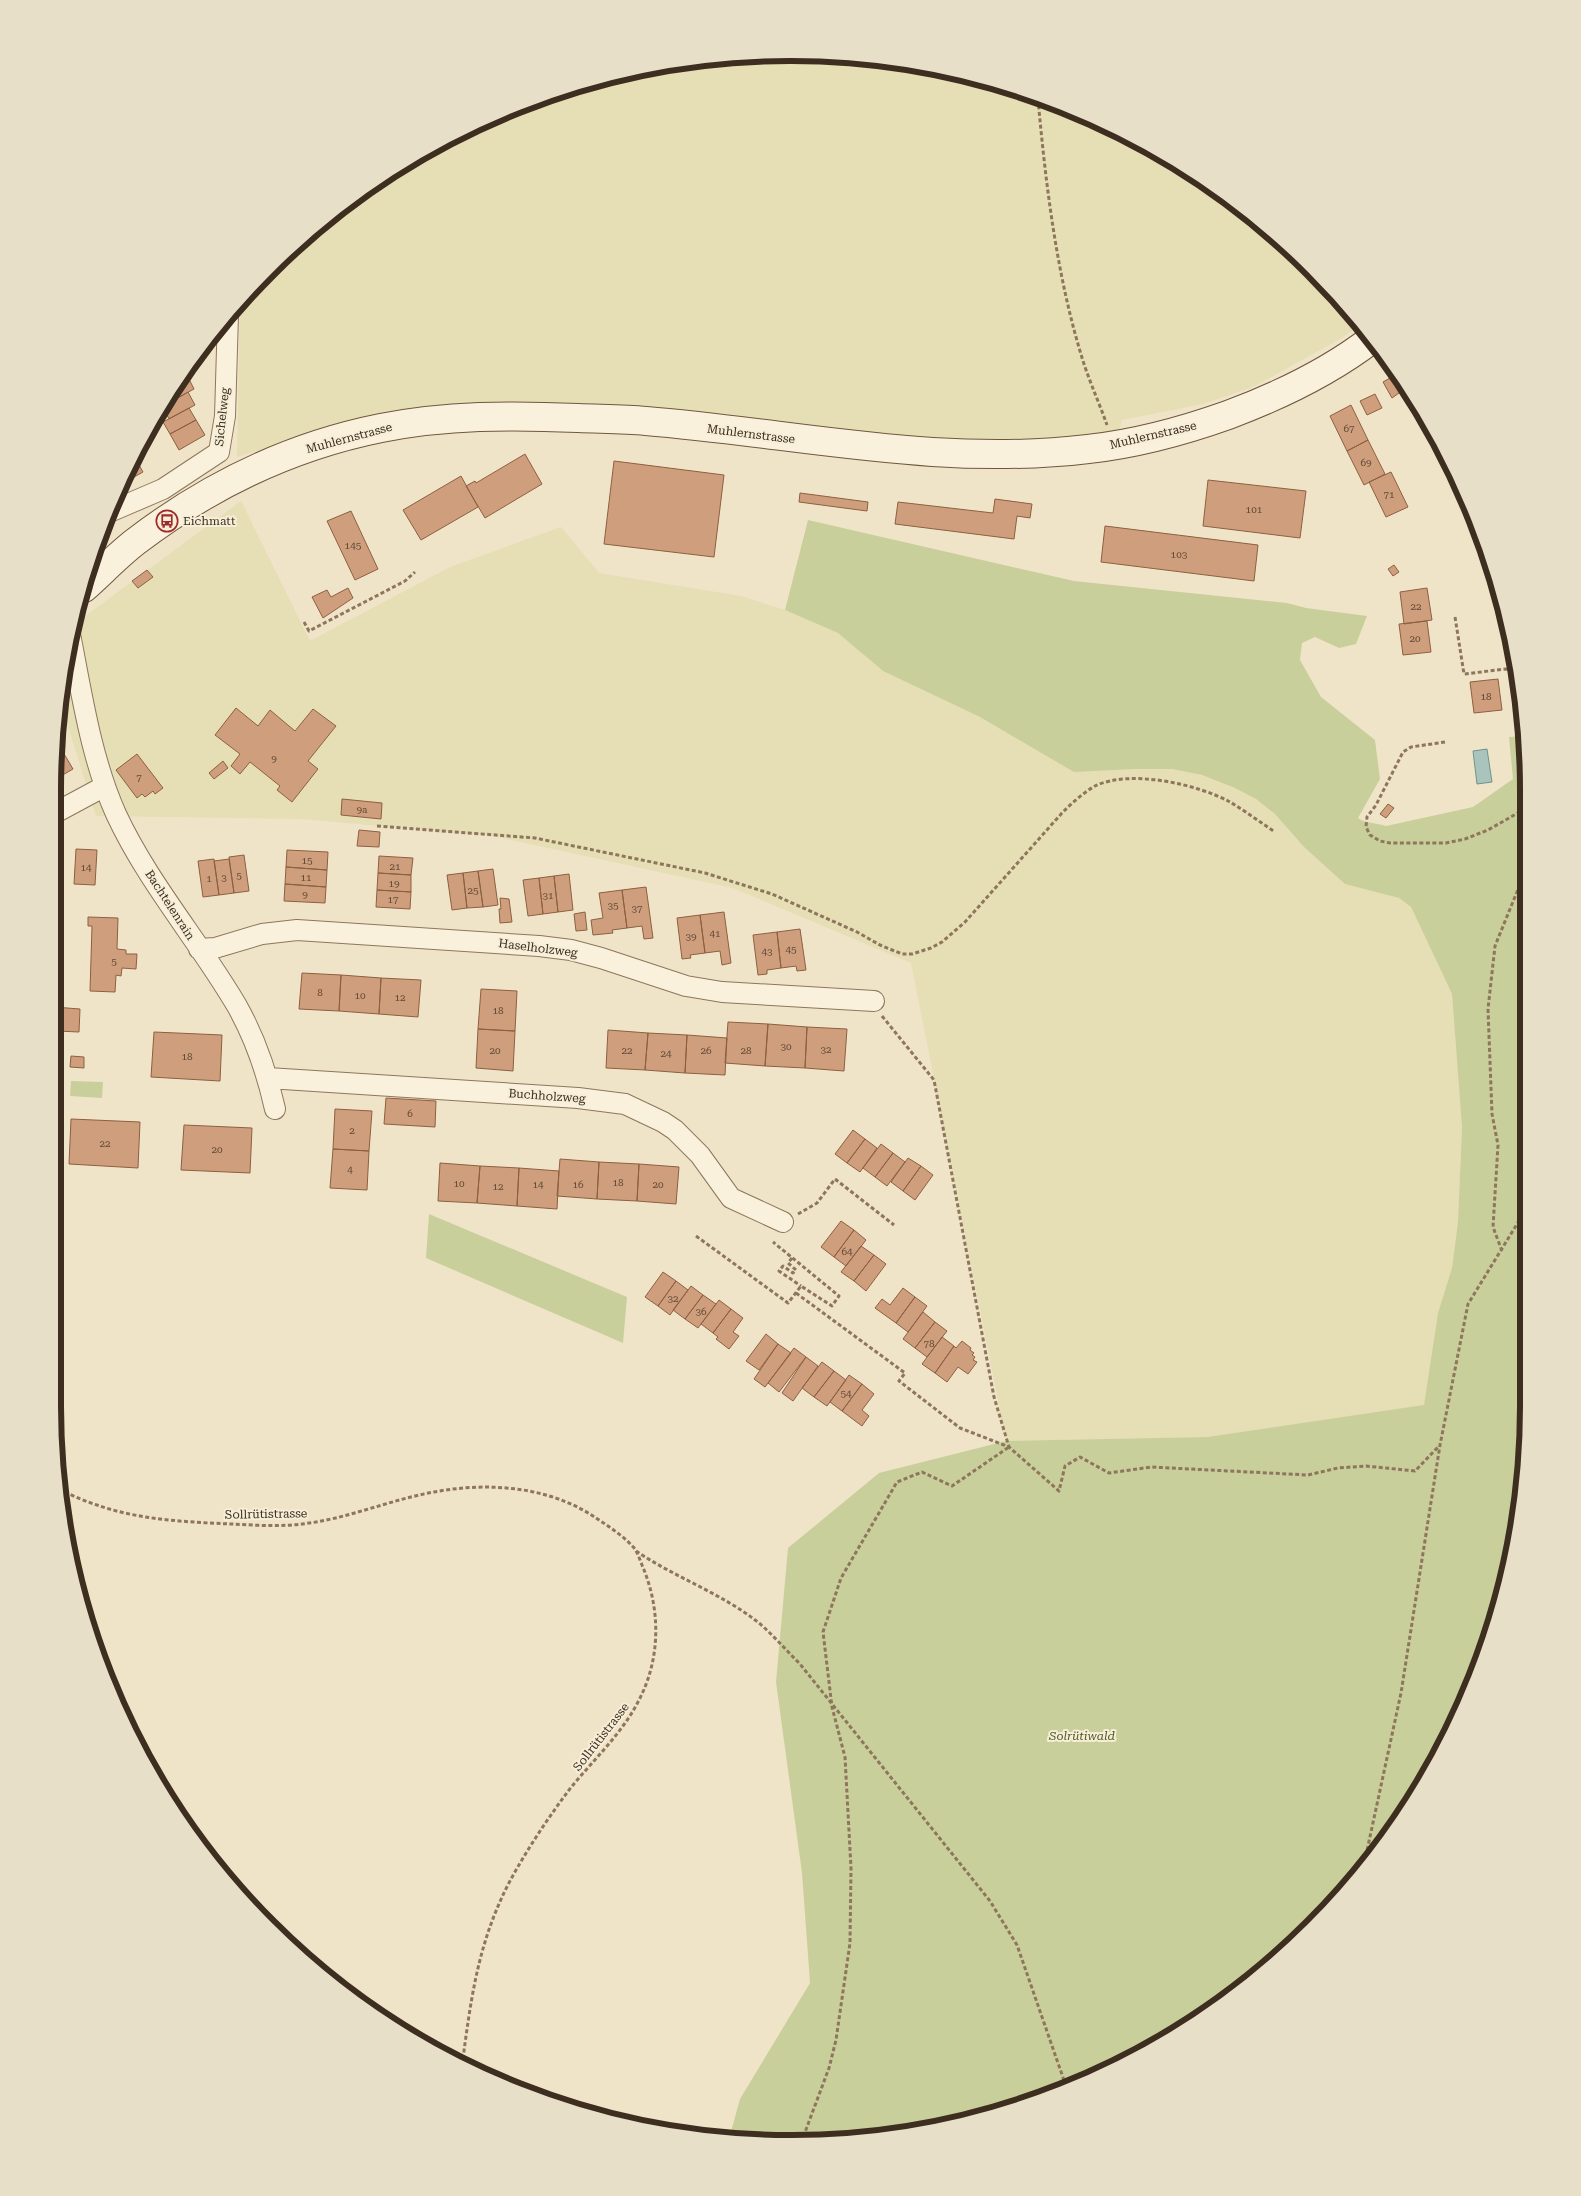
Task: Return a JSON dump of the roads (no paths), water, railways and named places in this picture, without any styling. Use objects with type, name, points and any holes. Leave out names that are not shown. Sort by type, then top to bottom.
[{"type":"street","name":"Sichelweg","points":[[118,508],[163,489],[219,452],[224,416],[227,328]]},
{"type":"street","name":"Muhlernstrasse","points":[[93,580],[134,543],[218,488],[286,456],[358,433],[428,421],[521,416],[646,421],[845,445],[972,454],[1063,452],[1114,445],[1204,423],[1267,400],[1324,371],[1366,343]]},
{"type":"street","name":"Muhlernstrasse","points":[[100,556],[134,543]]},
{"type":"street","name":"Bachtelenrain","points":[[74,656],[80,695],[105,786],[117,815],[149,874],[237,1006],[255,1044],[268,1078],[275,1109]]},
{"type":"street","name":"Bachtelenrain","points":[[70,679],[80,695]]},
{"type":"street","points":[[61,810],[105,786]]},
{"type":"street","name":"Haselholzweg","points":[[198,949],[216,948],[262,934],[297,930],[529,946],[579,952],[686,986],[722,992],[874,1001]]},
{"type":"street","name":"Buchholzweg","points":[[268,1078],[578,1098],[624,1104],[651,1115],[675,1130],[705,1161],[731,1198],[783,1222]]},
{"type":"water","points":[[1487,749],[1492,782],[1477,784],[1473,751]]},
{"type":"place","name":"Eichmatt","points":[[167,521]]},
{"type":"park label","name":"Solrütiwald","points":[[1082,1736]]}]
